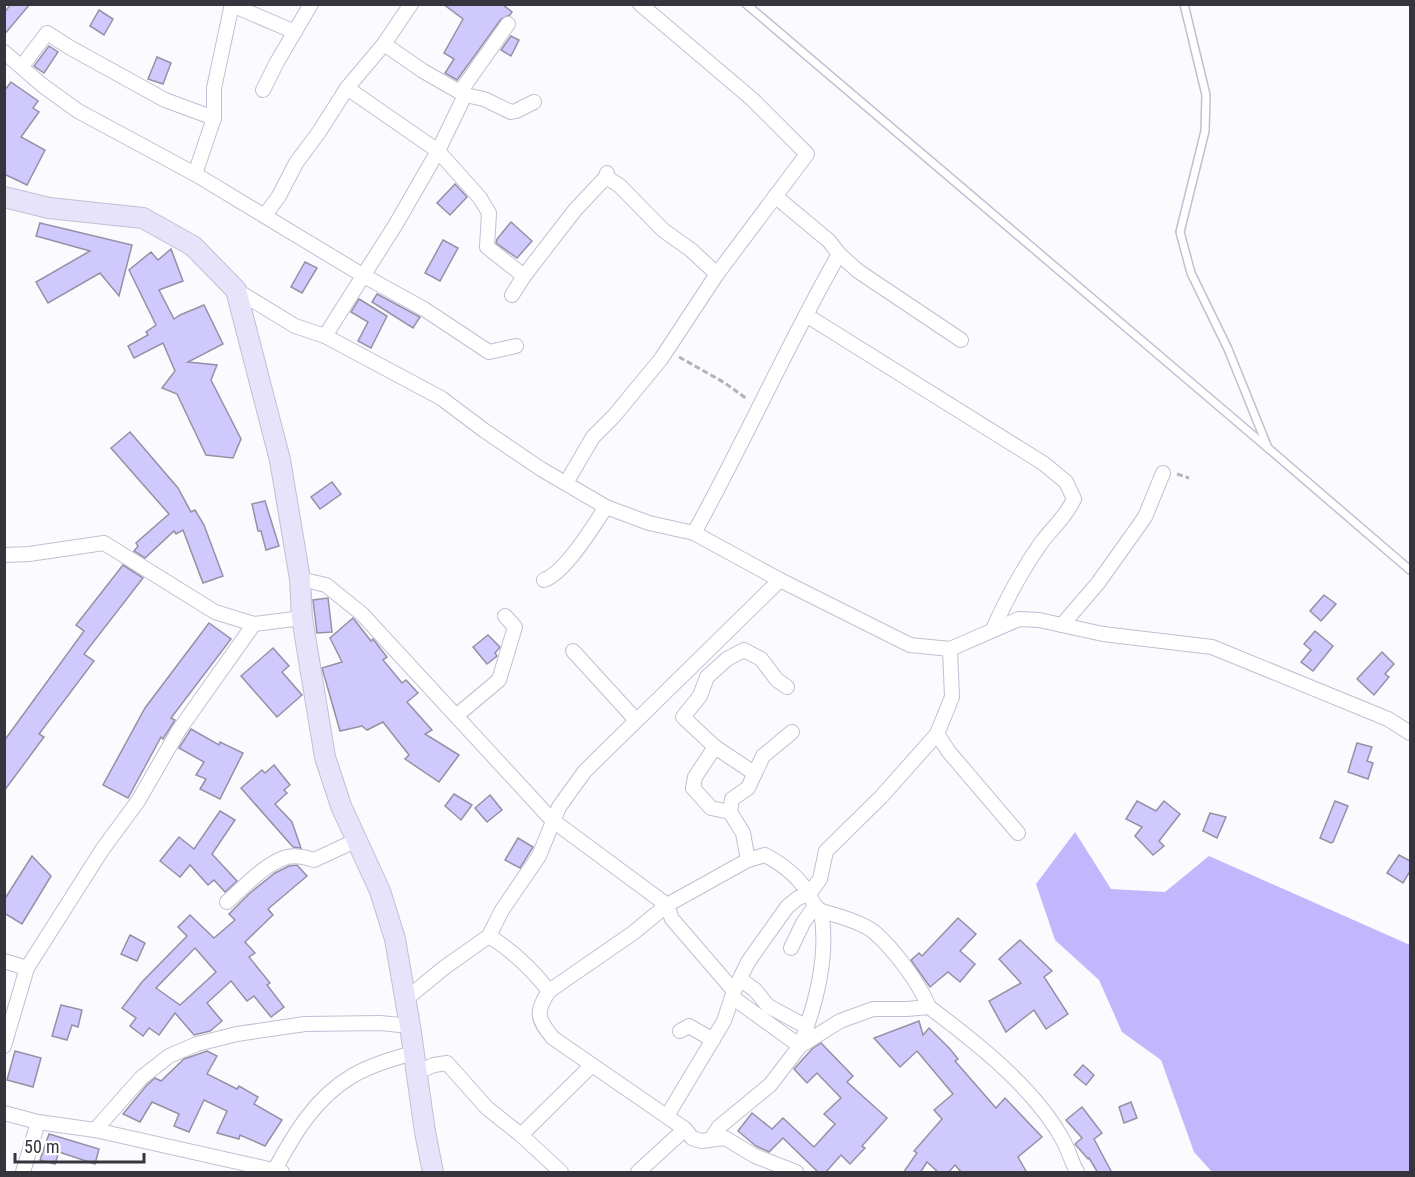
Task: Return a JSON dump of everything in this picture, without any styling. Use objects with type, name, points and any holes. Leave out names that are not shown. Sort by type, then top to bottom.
[{"type":"main road","points":[[4,197],[49,208],[143,218],[193,246],[236,290],[280,460],[300,579],[302,618],[325,757],[341,806],[380,891],[392,930],[406,999],[415,1073],[433,1173]]},
{"type":"street","points":[[263,90],[311,4]]},
{"type":"street","points":[[265,215],[279,196],[296,163],[347,88],[384,44],[411,4]]},
{"type":"street","points":[[566,483],[593,437],[614,416],[668,349],[717,274],[807,154],[752,99],[640,4]]},
{"type":"street","points":[[195,174],[214,118],[214,88],[232,5],[295,32]]},
{"type":"street","points":[[325,336],[364,276],[438,151],[463,93],[508,24]]},
{"type":"street","points":[[22,66],[47,33],[165,100],[214,118]]},
{"type":"street","points":[[384,44],[423,71],[463,93],[484,99],[511,112],[534,102]]},
{"type":"street","points":[[4,52],[42,85],[78,111],[195,174],[265,215],[364,276],[424,309],[489,352],[516,346]]},
{"type":"street","points":[[347,88],[438,151],[480,198],[489,213],[487,247],[524,276]]},
{"type":"street","points":[[512,295],[575,210],[606,175],[620,186],[663,230],[691,250],[717,274]]},
{"type":"street","points":[[775,196],[829,241],[839,254],[858,271],[961,340]]},
{"type":"street","points":[[693,533],[839,254]]},
{"type":"street","points":[[236,290],[295,326],[325,336],[441,398],[485,431],[606,507],[649,524],[693,533],[780,580],[910,645],[950,649],[1020,619],[1039,620],[1104,634],[1212,647],[1388,719],[1410,733]]},
{"type":"street","points":[[806,315],[1043,463],[1066,482],[1074,499],[1069,512],[1041,542],[1020,576],[993,629]]},
{"type":"street","points":[[1062,625],[1098,583],[1145,517],[1163,472]]},
{"type":"street","points":[[544,580],[557,571],[581,544],[606,507]]},
{"type":"street","points":[[4,555],[29,554],[104,543],[215,612],[254,624],[302,618]]},
{"type":"street","points":[[300,579],[326,585],[362,614],[552,820],[667,905],[672,919],[736,989],[800,1046]]},
{"type":"street","points":[[406,999],[445,967],[489,936],[502,910],[539,856],[559,807],[585,771],[780,580]]},
{"type":"street","points":[[456,716],[499,680],[515,627],[505,616]]},
{"type":"street","points":[[4,1046],[27,968],[102,850],[138,801],[179,730],[254,624]]},
{"type":"street","points":[[791,948],[815,904],[826,851],[881,797],[937,734],[952,697],[950,649]]},
{"type":"street","points":[[754,773],[715,747],[683,717],[700,696],[707,677],[727,659],[744,650],[761,659],[777,680],[787,687]]},
{"type":"street","points":[[573,651],[636,720]]},
{"type":"street","points":[[729,812],[732,800],[748,788],[763,756],[792,732]]},
{"type":"street","points":[[937,734],[949,752],[1018,833]]},
{"type":"street","points":[[715,747],[695,777],[693,788],[711,808],[729,812],[743,833],[748,860]]},
{"type":"street","points":[[227,903],[266,869],[286,857],[301,856],[314,860],[357,840]]},
{"type":"street","points":[[711,1138],[719,1127],[770,1085],[800,1046],[821,972],[825,933],[815,904],[801,882],[782,864],[765,855],[748,860],[667,905],[633,933],[549,991],[540,1005],[542,1026],[553,1038],[667,1116],[685,1129],[692,1138],[701,1141],[725,1138],[755,1156],[796,1173]]},
{"type":"street","points":[[667,1116],[724,1021],[748,962],[787,907],[798,898],[873,930],[922,992],[929,1008],[964,1033],[1009,1074],[1042,1110],[1064,1142],[1077,1173]]},
{"type":"street","points":[[489,936],[530,968],[549,991]]},
{"type":"street","points":[[4,961],[27,968]]},
{"type":"street","points":[[736,989],[755,990],[768,1006],[807,1027]]},
{"type":"street","points":[[800,1046],[840,1021],[873,1009],[929,1008]]},
{"type":"street","points":[[95,1130],[141,1078],[169,1056],[197,1044],[237,1034],[305,1024],[370,1023],[410,1026]]},
{"type":"street","points":[[680,1031],[689,1026],[713,1040]]},
{"type":"street","points":[[4,1113],[38,1122],[95,1130],[278,1172],[295,1132],[327,1095],[352,1076],[381,1063],[413,1053]]},
{"type":"street","points":[[415,1073],[434,1065],[447,1063],[487,1108],[521,1135],[561,1173]]},
{"type":"street","points":[[521,1135],[592,1065]]},
{"type":"street","points":[[23,1173],[38,1122]]},
{"type":"street","points":[[638,1173],[685,1129]]},
{"type":"lane","points":[[746,4],[1410,570]]},
{"type":"lane","points":[[1184,4],[1206,95],[1205,131],[1180,232],[1191,273],[1228,349],[1268,448]]},
{"type":"path","points":[[668,349],[725,383],[747,398],[758,410]]},
{"type":"shaded area","points":[[1075,832],[1111,889],[1165,892],[1209,856],[1410,945],[1410,1172],[1212,1172],[1194,1152],[1161,1060],[1122,1032],[1099,980],[1055,940],[1036,884]]},
{"type":"building","points":[[11,4],[30,4],[4,35],[4,13]]},
{"type":"building","points":[[443,4],[502,4],[512,12],[501,19],[457,80],[445,73],[454,59],[444,53],[463,19]]},
{"type":"building","points":[[99,10],[113,19],[104,35],[90,26]]},
{"type":"building","points":[[511,36],[519,40],[511,56],[501,50]]},
{"type":"building","points":[[49,46],[58,52],[44,73],[34,66]]},
{"type":"building","points":[[157,57],[171,63],[163,84],[148,79]]},
{"type":"building","points":[[11,82],[38,101],[33,108],[39,112],[21,137],[45,150],[27,185],[4,174],[4,91]]},
{"type":"building","points":[[455,184],[467,197],[450,215],[437,203]]},
{"type":"building","points":[[511,222],[532,241],[517,258],[496,243]]},
{"type":"building","points":[[40,223],[132,245],[119,296],[100,273],[48,303],[36,282],[90,251],[36,236]]},
{"type":"building","points":[[443,240],[458,248],[440,281],[425,273]]},
{"type":"building","points":[[171,249],[183,281],[159,290],[174,319],[204,305],[223,344],[188,362],[217,365],[211,380],[241,439],[233,458],[206,455],[177,394],[162,388],[175,371],[163,343],[134,358],[128,346],[148,335],[146,332],[156,325],[129,270],[151,252],[158,260]]},
{"type":"building","points":[[305,262],[317,268],[302,293],[291,287]]},
{"type":"building","points":[[377,294],[420,317],[413,328],[372,302]]},
{"type":"building","points":[[359,299],[387,316],[371,348],[358,341],[368,322],[351,312]]},
{"type":"building","points":[[130,432],[178,488],[191,512],[195,510],[204,525],[223,576],[203,583],[183,530],[176,534],[174,531],[145,558],[134,551],[138,546],[136,543],[169,514],[111,448]]},
{"type":"building","points":[[332,482],[341,494],[320,509],[311,497]]},
{"type":"building","points":[[265,501],[279,546],[266,550],[261,531],[258,531],[252,504]]},
{"type":"building","points":[[123,565],[143,578],[84,654],[94,661],[39,734],[44,737],[4,791],[4,741],[84,631],[76,625]]},
{"type":"building","points":[[1324,595],[1336,604],[1321,621],[1310,611]]},
{"type":"building","points":[[328,598],[332,632],[317,633],[313,600]]},
{"type":"building","points":[[353,618],[387,657],[383,660],[402,683],[406,680],[418,693],[407,702],[432,730],[425,734],[459,755],[439,782],[405,759],[409,755],[383,722],[367,730],[362,726],[340,731],[322,668],[342,662],[330,638]]},
{"type":"building","points":[[209,623],[231,639],[171,718],[175,720],[163,739],[161,737],[128,798],[103,785],[145,708]]},
{"type":"building","points":[[1315,631],[1333,646],[1313,671],[1301,662],[1311,650],[1304,644]]},
{"type":"building","points":[[488,635],[500,647],[495,653],[497,656],[487,664],[473,647]]},
{"type":"building","points":[[273,648],[289,666],[282,672],[302,695],[277,717],[241,676]]},
{"type":"building","points":[[1382,652],[1394,664],[1385,674],[1389,677],[1374,695],[1357,679]]},
{"type":"building","points":[[191,729],[219,745],[220,742],[243,753],[220,799],[200,789],[206,779],[196,775],[204,762],[179,748]]},
{"type":"building","points":[[1357,743],[1372,747],[1367,761],[1373,763],[1368,779],[1348,772]]},
{"type":"building","points":[[274,765],[290,785],[284,790],[287,793],[275,804],[292,822],[301,848],[293,847],[241,788],[262,770],[265,773]]},
{"type":"building","points":[[454,794],[472,805],[461,820],[445,806]]},
{"type":"building","points":[[490,795],[502,810],[487,822],[475,808]]},
{"type":"building","points":[[1137,801],[1156,811],[1164,801],[1180,814],[1159,841],[1164,846],[1153,855],[1135,836],[1142,827],[1126,819]]},
{"type":"building","points":[[1335,801],[1348,806],[1331,843],[1320,838]]},
{"type":"building","points":[[220,811],[235,820],[212,854],[237,881],[225,892],[214,880],[208,885],[190,865],[180,877],[160,861],[179,837],[194,849]]},
{"type":"building","points":[[1210,813],[1226,817],[1217,838],[1203,831]]},
{"type":"building","points":[[518,838],[533,847],[520,868],[505,860]]},
{"type":"building","points":[[1399,855],[1410,861],[1410,871],[1403,883],[1387,873]]},
{"type":"building","points":[[32,856],[51,876],[22,924],[4,913],[4,900]]},
{"type":"building","points":[[297,865],[307,876],[268,909],[273,915],[245,942],[255,953],[249,957],[270,983],[267,985],[284,1007],[271,1017],[254,996],[247,1001],[231,981],[207,1003],[222,1021],[210,1031],[194,1035],[175,1013],[159,1035],[149,1028],[143,1036],[130,1026],[136,1018],[122,1008],[142,982],[187,936],[178,927],[190,915],[214,938],[235,920],[229,914],[250,893],[275,873]],"holes":[[[195,948],[216,972],[180,1005],[156,988]]]},
{"type":"building","points":[[958,918],[976,934],[960,951],[975,964],[960,982],[948,972],[930,987],[911,960],[919,953],[922,956]]},
{"type":"building","points":[[130,935],[145,943],[137,961],[121,954]]},
{"type":"building","points":[[1020,940],[1052,971],[1044,977],[1068,1014],[1046,1029],[1034,1010],[1006,1032],[989,1001],[1021,983],[999,959]]},
{"type":"building","points":[[61,1005],[82,1010],[78,1027],[72,1025],[67,1040],[52,1036]]},
{"type":"building","points":[[919,1021],[923,1035],[929,1028],[950,1049],[958,1059],[955,1061],[996,1108],[1005,1098],[1042,1137],[1018,1157],[1027,1173],[962,1173],[955,1165],[948,1173],[939,1173],[927,1162],[920,1173],[903,1173],[917,1153],[914,1151],[942,1119],[934,1110],[953,1094],[917,1051],[900,1067],[874,1038]]},
{"type":"building","points":[[821,1043],[853,1076],[847,1082],[887,1118],[862,1146],[865,1148],[850,1164],[841,1155],[825,1173],[819,1173],[783,1138],[769,1152],[756,1146],[738,1131],[752,1113],[772,1129],[783,1118],[814,1147],[835,1124],[824,1114],[841,1098],[817,1073],[807,1083],[794,1069],[812,1049]]},
{"type":"building","points":[[15,1051],[41,1058],[33,1087],[7,1080]]},
{"type":"building","points":[[207,1051],[217,1056],[207,1074],[237,1089],[239,1086],[258,1097],[254,1104],[282,1120],[265,1146],[240,1135],[239,1139],[217,1133],[227,1111],[204,1100],[189,1132],[174,1126],[179,1114],[152,1102],[140,1122],[123,1114],[155,1078],[161,1081],[184,1059]]},
{"type":"building","points":[[1083,1065],[1094,1075],[1086,1085],[1074,1075]]},
{"type":"building","points":[[1131,1102],[1137,1118],[1124,1123],[1119,1107]]},
{"type":"building","points":[[1082,1107],[1102,1133],[1094,1139],[1112,1173],[1098,1173],[1089,1158],[1075,1144],[1082,1138],[1066,1120]]},
{"type":"building","points":[[49,1134],[99,1149],[95,1164],[59,1152],[55,1164],[40,1160]]}]
